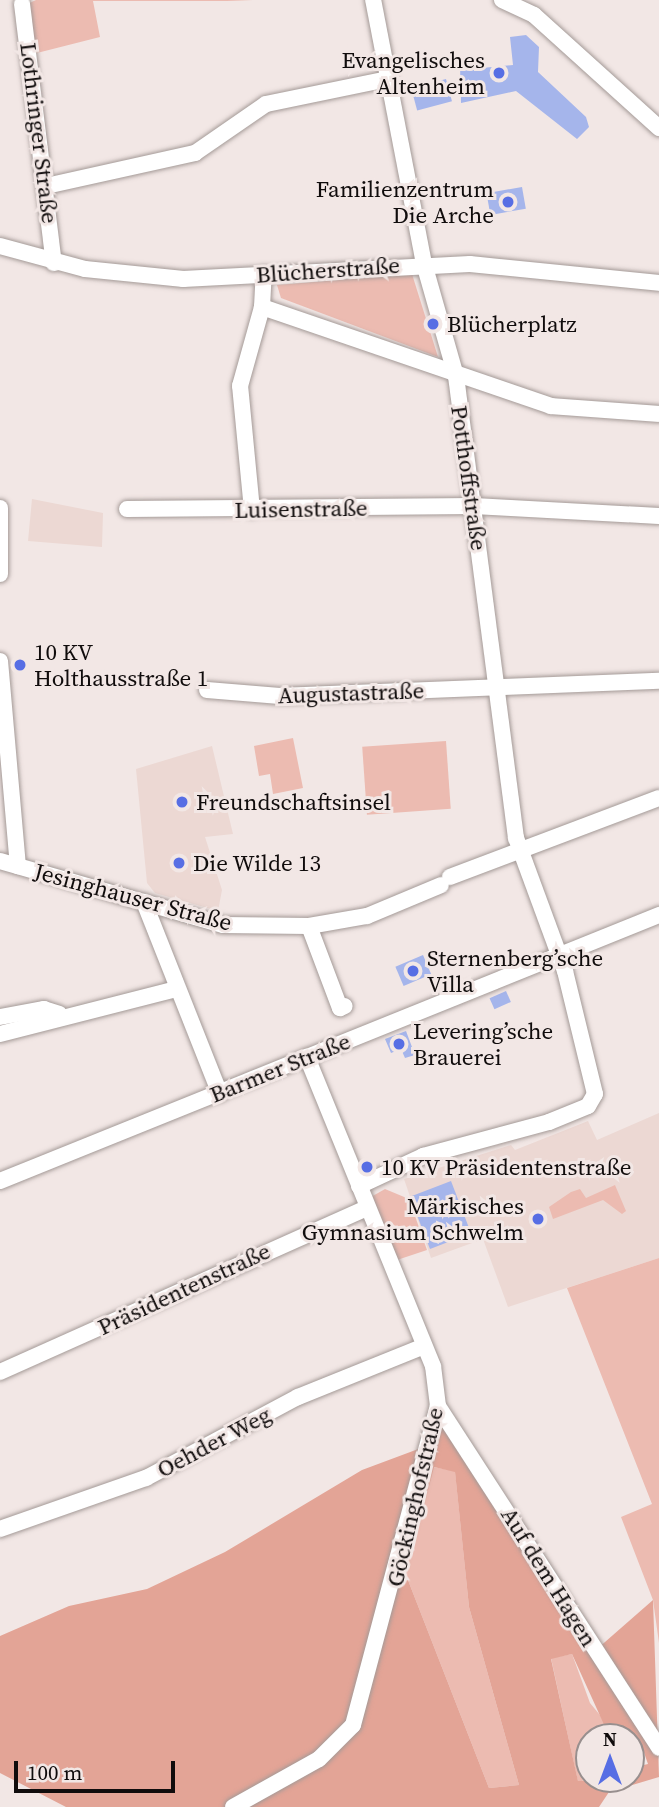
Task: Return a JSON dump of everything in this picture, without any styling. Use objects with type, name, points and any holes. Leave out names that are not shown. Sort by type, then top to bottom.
[{"type":"street","name":"Potthoffstraße","points":[[359,1186],[423,1156],[534,1127],[589,1106],[595,1094],[590,1064],[559,955],[521,847],[496,687],[456,376],[424,264],[373,0]]},
{"type":"street","points":[[502,0],[531,8],[659,128]]},
{"type":"street","name":"Lothringer Straße","points":[[22,4],[54,263]]},
{"type":"street","points":[[46,187],[194,153],[266,104],[388,79]]},
{"type":"street","name":"Blücherstraße","points":[[0,246],[54,263],[183,279],[424,264],[659,283]]},
{"type":"street","points":[[252,510],[240,386],[262,307],[264,274]]},
{"type":"street","points":[[262,307],[456,376],[551,406],[659,414]]},
{"type":"street","name":"Luisenstraße","points":[[127,509],[474,506],[659,516]]},
{"type":"street","points":[[0,508],[0,574]]},
{"type":"street","points":[[0,661],[18,866]]},
{"type":"street","name":"Augustastraße","points":[[206,690],[280,696],[659,681]]},
{"type":"street","name":"Jesinghauser Straße","points":[[0,862],[233,926],[309,926],[368,916],[521,847],[659,798]]},
{"type":"street","points":[[144,902],[220,1094]]},
{"type":"street","name":"Barmer Straße","points":[[0,1181],[659,915]]},
{"type":"street","points":[[309,926],[340,1008],[345,1006]]},
{"type":"street","points":[[0,1017],[44,1009],[59,1014],[177,989]]},
{"type":"street","points":[[0,1034],[48,1025],[59,1014]]},
{"type":"street","name":"Göckinghofstraße","points":[[233,1807],[320,1759],[353,1724],[438,1406],[424,1346],[307,1057]]},
{"type":"street","name":"Präsidentenstraße","points":[[0,1372],[367,1208]]},
{"type":"street","name":"Oehder Weg","points":[[0,1529],[146,1478],[298,1397],[424,1346]]},
{"type":"street","name":"Auf dem Hagen","points":[[438,1406],[659,1748]]},
{"type":"shaded area","points":[[36,0],[253,1],[93,1],[100,37],[33,54],[25,5]]},
{"type":"shaded area","name":"Blücherplatz","points":[[412,274],[438,357],[281,298],[277,285]]},
{"type":"shaded area","points":[[32,499],[103,513],[102,547],[28,541]]},
{"type":"shaded area","points":[[293,738],[303,788],[273,794],[270,774],[259,776],[254,746]]},
{"type":"shaded area","points":[[446,741],[451,809],[367,815],[362,747]]},
{"type":"shaded area","name":"Freundschaftsinsel","points":[[212,746],[233,834],[205,837],[222,890],[218,911],[155,893],[147,883],[136,769]]},
{"type":"shaded area","name":"Märkisches Gymnasium Schwelm","points":[[659,1113],[659,1258],[508,1307],[483,1239],[431,1258],[404,1179],[511,1145],[515,1150],[588,1121],[597,1140]]},
{"type":"shaded area","points":[[615,1185],[626,1211],[622,1214],[603,1200],[553,1219],[549,1207],[571,1192],[580,1189],[586,1198]]},
{"type":"shaded area","points":[[385,1189],[409,1199],[427,1250],[397,1260],[371,1197]]},
{"type":"shaded area","points":[[659,1258],[659,1643],[653,1600],[621,1517],[652,1504],[567,1288]]},
{"type":"shaded area","points":[[441,1410],[597,1649],[653,1600],[659,1777],[645,1781],[645,1765],[648,1764],[645,1756],[645,1723],[603,1723],[572,1654],[551,1659],[575,1767],[575,1793],[608,1793],[599,1807],[66,1807],[0,1773],[0,1636],[69,1606],[147,1589],[225,1552],[362,1470],[429,1445]],"holes":[[[434,1467],[455,1472],[469,1607],[519,1785],[489,1788],[406,1575]]]},
{"type":"shaded area","points":[[433,1467],[455,1471],[469,1607],[519,1785],[489,1788],[406,1575]]},
{"type":"shaded area","points":[[572,1654],[590,1703],[606,1723],[575,1723],[575,1768],[551,1658]]},
{"type":"building","name":"Evangelisches Altenheim","points":[[526,35],[539,47],[538,72],[586,117],[589,127],[577,139],[516,91],[461,103],[460,65],[467,66],[468,57],[484,59],[482,68],[513,65],[510,37]]},
{"type":"building","points":[[446,79],[452,101],[417,111],[411,88]]},
{"type":"building","name":"Familienzentrum Die Arche","points":[[522,187],[526,209],[490,215],[487,193]]},
{"type":"building","name":"Sternenberg’sche Villa","points":[[423,955],[431,974],[404,986],[395,967]]},
{"type":"building","points":[[506,991],[511,1002],[494,1009],[490,998]]},
{"type":"building","name":"Levering’sche Brauerei","points":[[406,1031],[415,1055],[405,1058],[401,1049],[391,1053],[385,1039]]},
{"type":"building","points":[[451,1181],[471,1233],[430,1249],[410,1197]]},
{"type":"place","name":"Evangelisches Altenheim","points":[[499,73]]},
{"type":"place","name":"Familienzentrum Die Arche","points":[[508,202]]},
{"type":"place","name":"Blücherplatz","points":[[433,324]]},
{"type":"place","name":"10 KV Holthausstraße 1","points":[[20,665]]},
{"type":"place","name":"Freundschaftsinsel","points":[[182,802]]},
{"type":"place","name":"Die Wilde 13","points":[[179,863]]},
{"type":"place","name":"Sternenberg’sche Villa","points":[[413,971]]},
{"type":"place","name":"Levering’sche Brauerei","points":[[399,1044]]},
{"type":"place","name":"10 KV Präsidentenstraße","points":[[367,1167]]},
{"type":"place","name":"Märkisches Gymnasium Schwelm","points":[[538,1219]]}]
